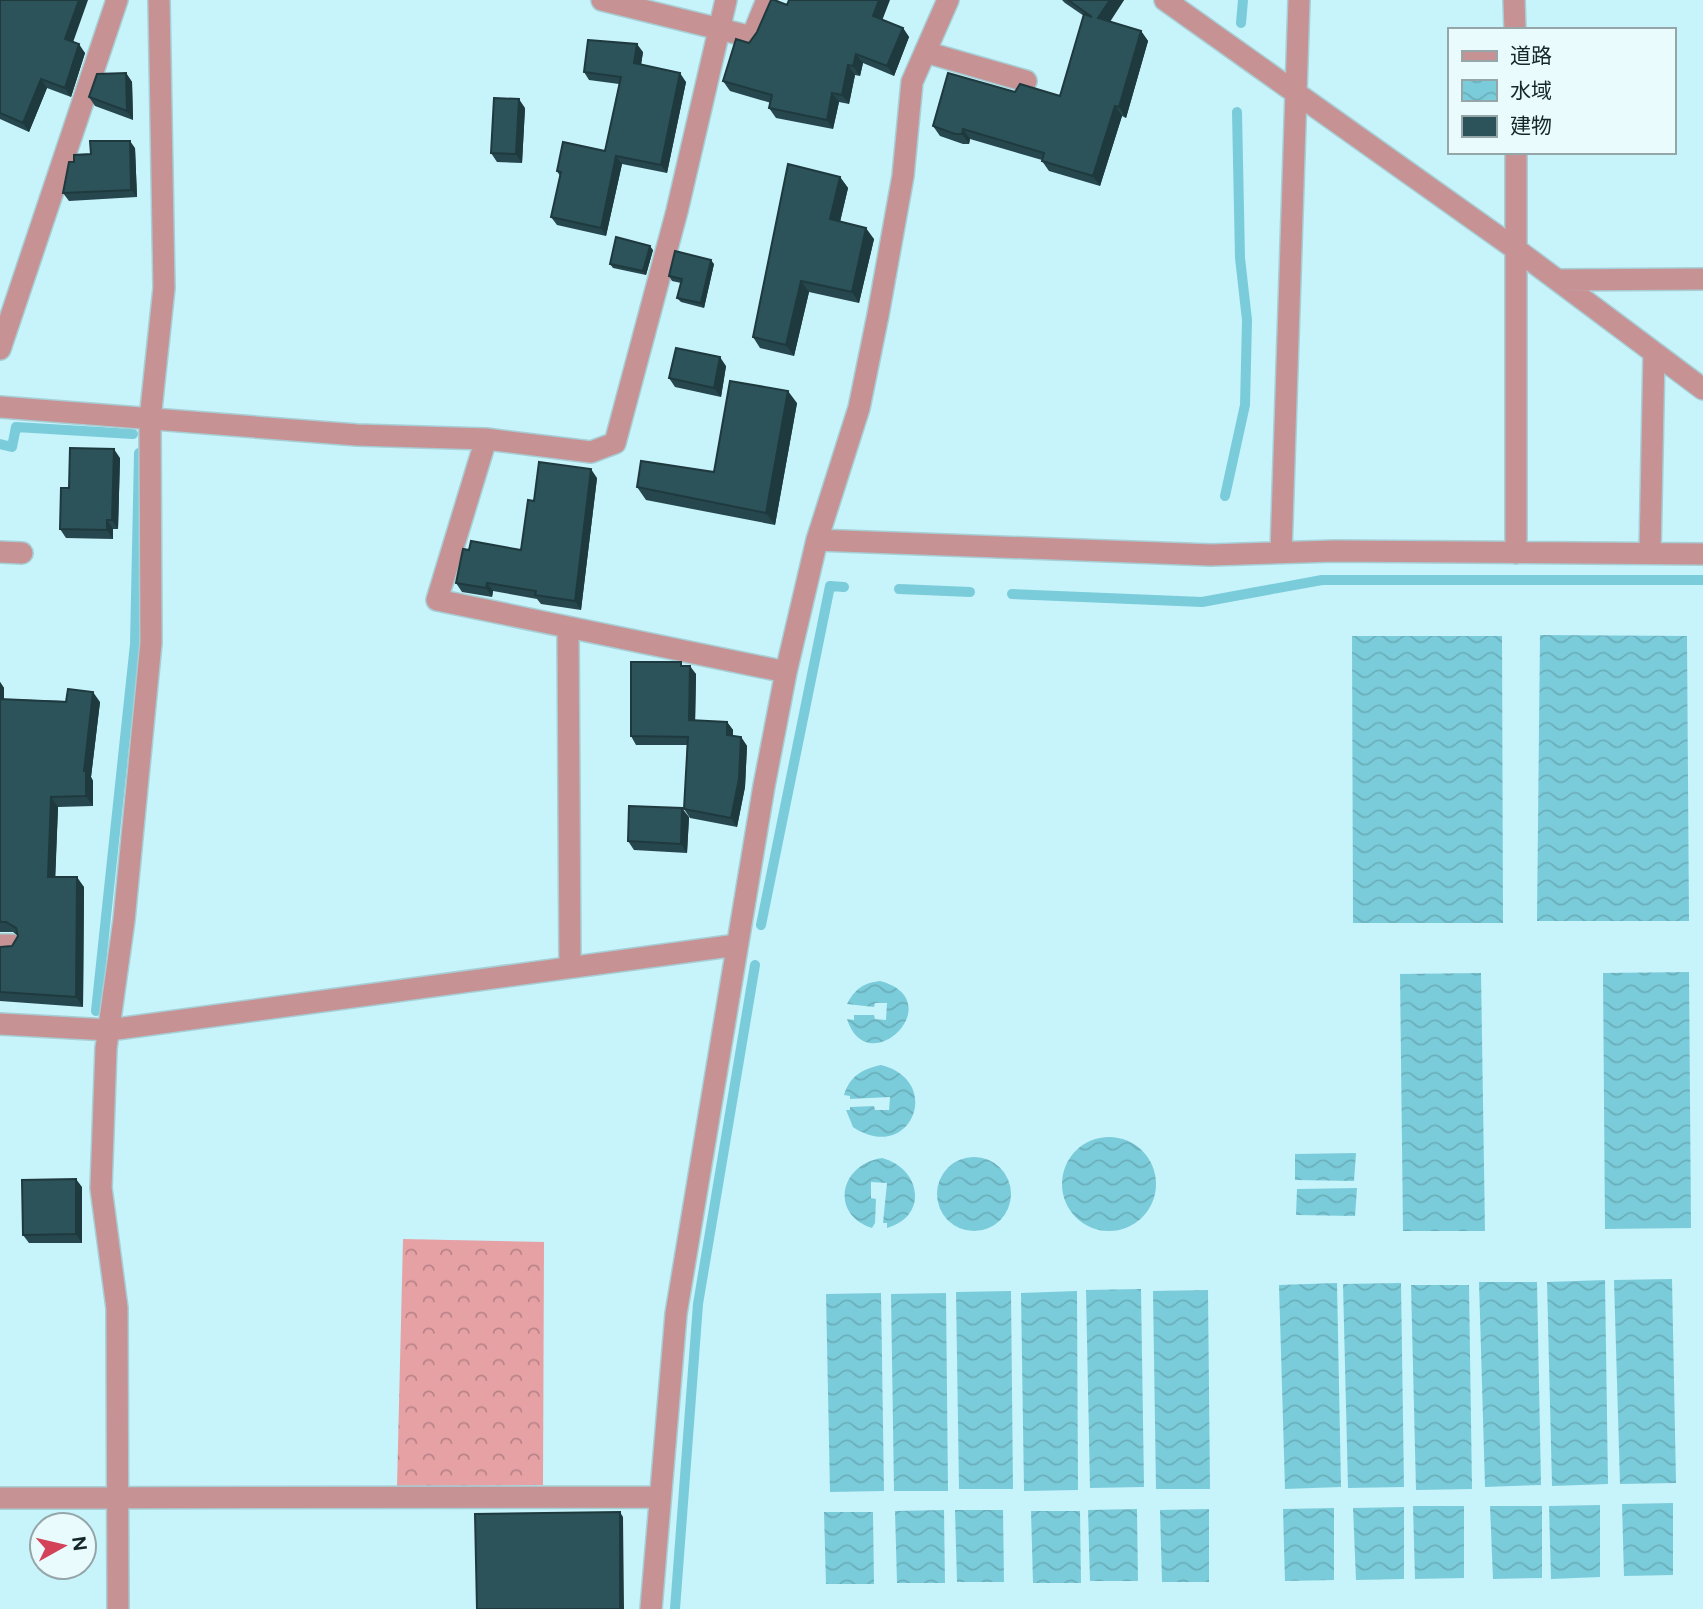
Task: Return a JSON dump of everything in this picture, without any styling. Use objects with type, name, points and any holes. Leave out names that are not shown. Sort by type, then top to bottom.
[{"type":"street","points":[[0,349],[117,0]]},
{"type":"street","points":[[118,1609],[117,1308],[102,1188],[109,1030],[124,920],[151,643],[150,419],[164,288],[159,0]]},
{"type":"street","points":[[602,0],[752,37],[767,0]]},
{"type":"street","points":[[0,407],[357,435],[486,439],[592,452],[615,443],[677,211],[726,0]]},
{"type":"street","points":[[651,1609],[676,1314],[737,945],[786,672],[817,540],[859,408],[903,176],[912,82],[948,0]]},
{"type":"street","points":[[1165,0],[1517,250],[1703,389]]},
{"type":"street","points":[[1281,552],[1299,0]]},
{"type":"street","points":[[1514,0],[1515,28]]},
{"type":"street","points":[[925,52],[1026,81]]},
{"type":"street","points":[[1516,154],[1516,553]]},
{"type":"street","points":[[1557,280],[1703,279]]},
{"type":"street","points":[[1650,553],[1654,353]]},
{"type":"street","points":[[486,439],[437,600],[786,672]]},
{"type":"street","points":[[817,540],[1211,555],[1281,552],[1703,554]]},
{"type":"street","points":[[0,552],[22,553]]},
{"type":"street","points":[[568,627],[570,967]]},
{"type":"street","points":[[0,1024],[109,1030],[737,945]]},
{"type":"street","points":[[0,1497],[660,1497]]},
{"type":"green space","points":[[403,1239],[544,1242],[543,1485],[397,1487]]},
{"type":"water","points":[[1540,635],[1687,636],[1689,921],[1537,921]]},
{"type":"water","points":[[1352,636],[1502,636],[1503,923],[1353,923]]},
{"type":"water","points":[[1689,972],[1691,1228],[1605,1229],[1603,973]]},
{"type":"water","points":[[1481,973],[1485,1231],[1403,1231],[1400,974]]},
{"type":"water","points":[[880,981],[900,991],[908,1004],[907,1019],[898,1032],[886,1041],[871,1043],[857,1037],[847,1019],[854,1020],[854,1015],[874,1015],[875,1019],[886,1020],[887,1003],[875,1003],[874,1007],[847,1004],[860,988]]},
{"type":"water","points":[[881,1065],[901,1074],[912,1087],[915,1102],[912,1116],[904,1128],[890,1136],[873,1136],[853,1127],[846,1110],[850,1110],[850,1107],[874,1106],[875,1110],[889,1110],[890,1097],[850,1099],[850,1096],[844,1095],[858,1074]]},
{"type":"water","points":[[1109,1137],[1127,1141],[1142,1151],[1152,1166],[1156,1184],[1152,1202],[1142,1217],[1127,1227],[1109,1231],[1091,1227],[1076,1217],[1066,1202],[1062,1184],[1066,1166],[1076,1151],[1091,1141]]},
{"type":"water","points":[[1356,1153],[1354,1181],[1295,1180],[1295,1154]]},
{"type":"water","points":[[974,1157],[988,1160],[1000,1168],[1008,1180],[1011,1194],[1008,1208],[1000,1220],[988,1228],[974,1231],[960,1228],[948,1220],[940,1208],[937,1194],[940,1180],[948,1168],[960,1160]]},
{"type":"water","points":[[882,1158],[905,1171],[912,1181],[914,1203],[900,1222],[887,1228],[887,1223],[883,1223],[887,1183],[871,1182],[871,1198],[876,1199],[875,1223],[872,1228],[858,1221],[850,1212],[845,1201],[845,1190],[849,1179],[857,1170],[868,1162]]},
{"type":"water","points":[[1357,1188],[1355,1216],[1296,1215],[1297,1189]]},
{"type":"water","points":[[1672,1279],[1676,1483],[1620,1484],[1614,1280]]},
{"type":"water","points":[[1605,1280],[1608,1484],[1552,1486],[1547,1282]]},
{"type":"water","points":[[1479,1282],[1537,1282],[1541,1485],[1485,1487]]},
{"type":"water","points":[[1337,1283],[1341,1487],[1285,1489],[1279,1285]]},
{"type":"water","points":[[1401,1283],[1404,1487],[1348,1488],[1343,1284]]},
{"type":"water","points":[[1411,1285],[1469,1285],[1472,1489],[1416,1490]]},
{"type":"water","points":[[1141,1289],[1144,1487],[1090,1488],[1086,1290]]},
{"type":"water","points":[[1208,1290],[1210,1489],[1156,1489],[1153,1291]]},
{"type":"water","points":[[1011,1291],[1013,1489],[959,1489],[956,1292]]},
{"type":"water","points":[[1077,1291],[1078,1490],[1024,1491],[1021,1293]]},
{"type":"water","points":[[881,1293],[884,1491],[830,1492],[826,1294]]},
{"type":"water","points":[[946,1293],[948,1491],[894,1491],[891,1294]]},
{"type":"water","points":[[1673,1503],[1673,1575],[1624,1576],[1622,1504]]},
{"type":"water","points":[[1600,1505],[1600,1577],[1551,1579],[1549,1506]]},
{"type":"water","points":[[1413,1506],[1464,1506],[1464,1578],[1415,1579]]},
{"type":"water","points":[[1490,1506],[1542,1506],[1542,1578],[1493,1579]]},
{"type":"water","points":[[1404,1507],[1404,1579],[1356,1580],[1353,1508]]},
{"type":"water","points":[[1334,1508],[1334,1580],[1285,1581],[1283,1509]]},
{"type":"water","points":[[1137,1509],[1138,1581],[1090,1581],[1088,1510]]},
{"type":"water","points":[[1209,1509],[1209,1582],[1162,1582],[1160,1510]]},
{"type":"water","points":[[944,1510],[945,1583],[897,1583],[895,1511]]},
{"type":"water","points":[[955,1510],[1003,1510],[1004,1582],[957,1582]]},
{"type":"water","points":[[1031,1511],[1080,1511],[1081,1583],[1033,1583]]},
{"type":"water","points":[[824,1512],[873,1512],[874,1584],[826,1584]]},
{"type":"building","points":[[0,0],[79,0],[65,39],[79,44],[65,88],[41,79],[23,123],[0,113]]},
{"type":"building","points":[[771,0],[787,5],[789,0],[879,0],[873,16],[903,28],[887,66],[856,54],[853,66],[848,65],[842,95],[832,93],[827,120],[769,108],[772,95],[723,81],[736,39],[749,43],[757,32]]},
{"type":"building","points":[[1068,0],[1110,0],[1098,18],[1141,31],[1119,107],[1115,106],[1093,176],[1042,161],[1044,153],[963,129],[962,134],[955,134],[933,126],[948,73],[1015,92],[1020,84],[1060,96],[1084,14],[1092,17]]},
{"type":"building","points":[[588,40],[637,44],[634,63],[680,73],[661,165],[616,156],[601,228],[551,217],[561,172],[557,171],[563,142],[605,151],[621,77],[584,72]]},
{"type":"building","points":[[126,73],[127,111],[89,97],[97,74]]},
{"type":"building","points":[[494,98],[519,99],[516,154],[491,153]]},
{"type":"building","points":[[90,141],[130,141],[131,190],[63,193],[69,162],[74,162],[74,155],[91,154]]},
{"type":"building","points":[[788,164],[840,177],[830,219],[866,228],[852,292],[801,281],[786,345],[753,337]]},
{"type":"building","points":[[616,237],[650,246],[643,271],[610,264]]},
{"type":"building","points":[[675,251],[711,260],[701,303],[677,298],[682,279],[669,276]]},
{"type":"building","points":[[676,348],[720,357],[714,388],[669,378]]},
{"type":"building","points":[[730,381],[788,391],[766,513],[637,487],[641,461],[714,472]]},
{"type":"building","points":[[70,448],[114,449],[112,520],[107,520],[107,530],[60,529],[61,488],[69,488]]},
{"type":"building","points":[[539,462],[591,469],[575,601],[535,595],[536,591],[487,583],[486,588],[456,583],[463,549],[469,550],[471,541],[521,550],[528,500],[534,501]]},
{"type":"building","points":[[631,662],[681,662],[681,666],[690,666],[689,720],[727,722],[727,735],[741,737],[739,779],[731,818],[684,809],[688,737],[631,736]]},
{"type":"building","points":[[68,689],[93,692],[84,771],[86,796],[51,797],[48,877],[77,877],[76,997],[0,992],[0,947],[12,946],[18,936],[16,928],[6,922],[0,922],[0,699],[66,702]]},
{"type":"building","points":[[629,806],[682,808],[681,844],[628,841]]},
{"type":"building","points":[[76,1179],[76,1234],[23,1235],[22,1180]]},
{"type":"building","points":[[620,1512],[620,1609],[477,1609],[475,1514]]},
{"type":"waterway","points":[[1241,23],[1243,0]]},
{"type":"waterway","points":[[1225,496],[1245,405],[1247,320],[1240,258],[1237,112]]},
{"type":"waterway","points":[[0,444],[12,447],[16,427],[133,434]]},
{"type":"waterway","points":[[96,1011],[135,644],[139,453]]},
{"type":"waterway","points":[[1012,594],[1202,602],[1322,580],[1703,580]]},
{"type":"waterway","points":[[761,925],[830,586],[844,587]]},
{"type":"waterway","points":[[899,589],[970,592]]},
{"type":"waterway","points":[[675,1609],[698,1304],[755,965]]}]
